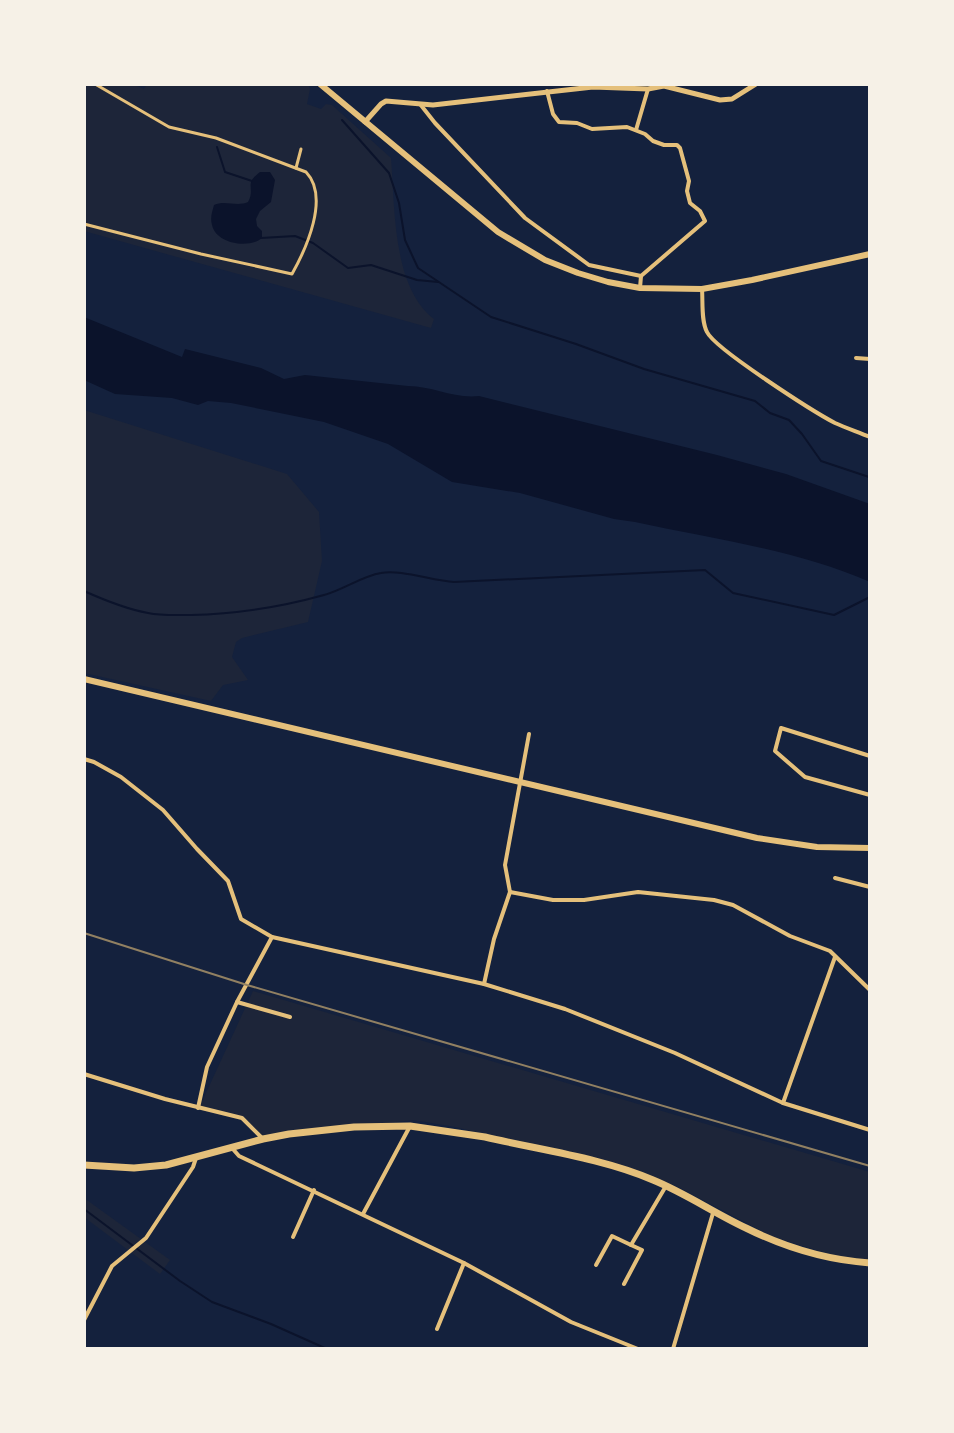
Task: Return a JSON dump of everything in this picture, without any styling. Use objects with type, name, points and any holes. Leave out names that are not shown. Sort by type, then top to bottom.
[{"type":"highway","points":[[84,1165],[134,1168],[166,1165],[263,1139],[327,1130],[410,1126],[485,1137],[612,1166],[666,1186],[750,1230],[787,1245],[870,1263]]},
{"type":"main road","points":[[320,84],[498,232],[545,260],[578,273],[640,288],[702,289],[870,254]]},
{"type":"main road","points":[[84,679],[757,838],[817,847],[870,848]]},
{"type":"street","points":[[84,224],[292,274],[310,237],[316,205],[310,176],[296,168],[216,138],[169,127],[95,84]]},
{"type":"street","points":[[365,122],[386,101],[420,104],[462,102],[593,87],[648,89],[664,86],[720,100],[732,99],[756,84]]},
{"type":"street","points":[[636,130],[648,89]]},
{"type":"street","points":[[547,91],[553,114],[559,122],[577,123],[592,129],[627,127],[653,141],[680,148],[689,181],[687,191],[690,203],[700,211],[705,221],[641,276],[640,288]]},
{"type":"street","points":[[420,104],[525,218],[589,265],[641,276]]},
{"type":"street","points":[[296,168],[301,149]]},
{"type":"street","points":[[702,289],[708,335],[798,400],[834,422],[870,437]]},
{"type":"street","points":[[856,358],[870,359]]},
{"type":"street","points":[[870,756],[781,728],[775,751],[805,777],[870,795]]},
{"type":"street","points":[[484,984],[494,939],[510,892],[505,865],[529,734]]},
{"type":"street","points":[[84,759],[121,777],[163,810],[228,881],[241,919],[272,937],[484,984],[565,1009],[675,1053],[783,1103],[870,1130]]},
{"type":"street","points":[[835,878],[870,887]]},
{"type":"street","points":[[510,892],[553,900],[584,900],[638,892],[733,905],[790,936],[830,951],[870,990]]},
{"type":"street","points":[[198,1108],[207,1067],[272,937]]},
{"type":"street","points":[[783,1103],[835,957]]},
{"type":"street","points":[[237,1002],[290,1017]]},
{"type":"street","points":[[84,1074],[242,1118],[263,1139]]},
{"type":"street","points":[[363,1214],[410,1126]]},
{"type":"street","points":[[232,1148],[239,1156],[464,1263],[571,1322],[638,1349]]},
{"type":"street","points":[[84,1320],[112,1266],[146,1238],[196,1158]]},
{"type":"street","points":[[631,1245],[666,1186]]},
{"type":"street","points":[[293,1237],[314,1190]]},
{"type":"street","points":[[673,1349],[714,1211]]},
{"type":"street","points":[[596,1265],[612,1236],[642,1250],[624,1284]]},
{"type":"street","points":[[437,1329],[464,1263]]},
{"type":"shaded area","points":[[84,84],[132,84],[144,89],[147,84],[308,84],[307,104],[321,109],[326,104],[332,105],[391,158],[395,222],[403,267],[420,305],[434,319],[431,328],[84,231]]},
{"type":"shaded area","points":[[260,172],[270,172],[275,180],[271,202],[256,219],[262,238],[242,244],[220,237],[212,225],[214,205],[248,202],[252,180]]},
{"type":"shaded area","points":[[84,317],[182,357],[185,349],[261,368],[284,379],[305,375],[479,396],[786,474],[870,504],[870,582],[784,553],[614,519],[520,493],[452,482],[388,444],[324,422],[231,403],[208,401],[198,405],[172,398],[115,394],[84,380]]},
{"type":"shaded area","points":[[84,410],[287,474],[319,512],[322,561],[308,622],[236,642],[232,657],[248,680],[223,685],[211,701],[84,673]]},
{"type":"shaded area","points":[[253,991],[870,1172],[870,1261],[829,1254],[773,1237],[676,1186],[630,1168],[455,1127],[414,1120],[264,1137],[243,1116],[200,1106]]},
{"type":"shaded area","points":[[84,1198],[170,1260],[160,1274],[84,1217]]},
{"type":"waterway","points":[[342,120],[389,173],[399,203],[405,240],[418,268],[491,317],[644,369],[755,401],[770,413],[789,420],[821,461],[869,477]]},
{"type":"waterway","points":[[217,147],[225,172],[252,181]]},
{"type":"waterway","points":[[261,238],[295,236],[313,243],[348,268],[371,265],[417,280],[438,282]]},
{"type":"waterway","points":[[869,478],[870,490]]},
{"type":"waterway","points":[[84,591],[140,611],[159,615],[191,615],[291,603],[331,593],[389,572],[454,582],[705,570],[733,593],[834,615],[870,597]]},
{"type":"waterway","points":[[84,1209],[212,1302],[327,1349]]},
{"type":"railway","points":[[84,933],[247,985],[870,1166]]}]
